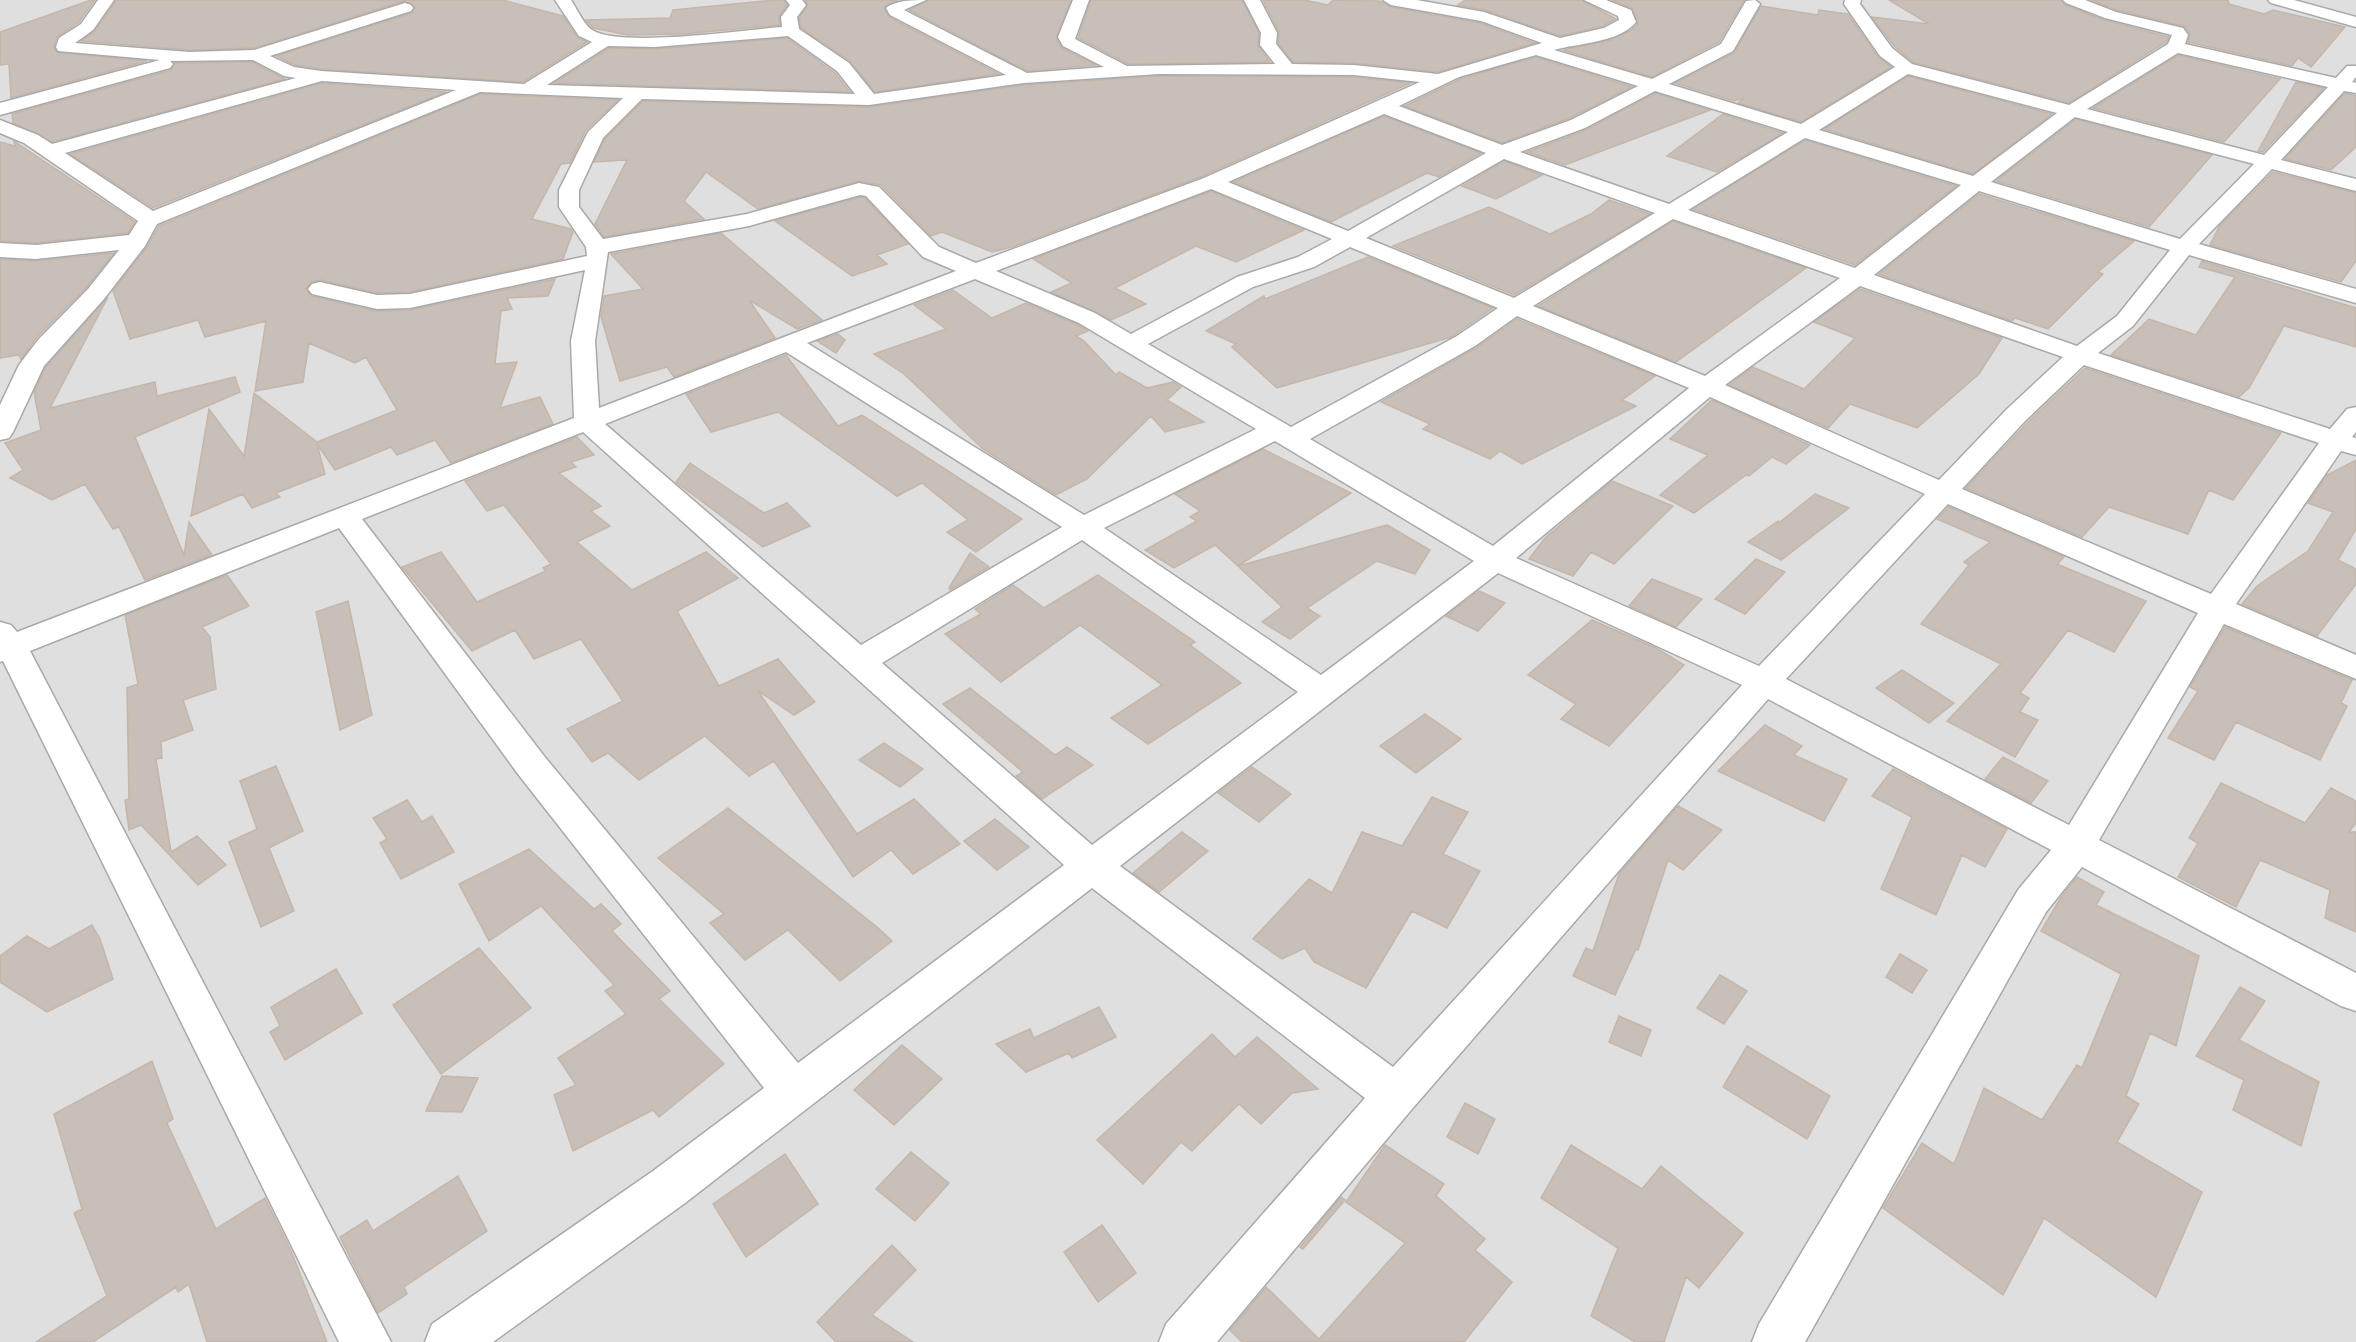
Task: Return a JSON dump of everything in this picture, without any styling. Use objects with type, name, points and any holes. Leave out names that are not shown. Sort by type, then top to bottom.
[{"type":"street","points":[[106,0],[87,27],[65,42],[64,47],[189,57],[256,55],[307,36],[405,8]]},
{"type":"street","points":[[563,0],[585,33],[605,41],[655,42],[791,31],[843,67],[869,100]]},
{"type":"street","points":[[791,31],[789,17],[798,5],[794,0]]},
{"type":"street","points":[[918,0],[894,8],[1024,78]]},
{"type":"street","points":[[1081,0],[1066,38],[1069,42],[1124,71]]},
{"type":"street","points":[[1252,0],[1269,33],[1268,45],[1284,63],[1283,68]]},
{"type":"street","points":[[1390,0],[1475,15],[1549,47],[1651,86],[2184,247],[2356,296]]},
{"type":"street","points":[[366,1342],[4,644],[715,374],[788,342],[972,271],[1211,182],[1384,107],[1438,79],[1609,32],[1628,22],[1625,13],[1592,0]]},
{"type":"street","points":[[1853,0],[1852,4],[1887,52],[1906,68],[2356,184]]},
{"type":"street","points":[[450,1342],[669,1187],[1495,560],[1707,386],[1860,275],[2073,110],[2175,47],[2180,35],[2177,31],[2111,15],[2071,0]]},
{"type":"street","points":[[2276,0],[2356,22]]},
{"type":"street","points":[[1130,344],[1235,287],[1261,276],[1292,270],[1502,152],[1578,123],[1727,47],[1752,4]]},
{"type":"street","points":[[527,90],[605,41]]},
{"type":"street","points":[[2175,47],[2351,79]]},
{"type":"street","points":[[256,55],[290,72],[321,76],[527,90],[869,100],[1024,78],[1124,71],[1283,68],[1354,70],[1438,79]]},
{"type":"street","points":[[0,109],[189,57]]},
{"type":"street","points":[[858,662],[1083,527],[1284,434],[1466,340],[1517,306],[1906,68]]},
{"type":"street","points":[[49,151],[321,76]]},
{"type":"street","points":[[1184,1342],[1396,1095],[1764,682],[2016,415],[2080,354],[2125,321],[2184,247],[2351,79]]},
{"type":"street","points":[[0,432],[32,365],[47,345],[96,294],[137,241],[149,220],[481,87]]},
{"type":"street","points":[[638,93],[595,136],[569,190],[569,207],[597,253],[583,341],[587,422],[1091,866],[1396,1095]]},
{"type":"street","points":[[1384,107],[1502,152],[1860,275],[2080,354],[2349,434],[2217,608],[2078,845],[2026,911],[1777,1342]]},
{"type":"street","points":[[0,126],[20,133],[49,151],[141,211],[149,220]]},
{"type":"street","points":[[1211,182],[1707,386],[1941,492],[2356,668]]},
{"type":"street","points":[[320,289],[377,302],[410,301],[597,253],[749,220],[867,189],[872,191],[931,252],[1087,318],[1495,560],[1764,682],[2356,993]]},
{"type":"street","points":[[0,250],[36,252],[137,241]]},
{"type":"street","points":[[788,342],[1083,527],[1321,691]]},
{"type":"street","points":[[345,515],[531,765],[794,1092]]},
{"type":"shaded area","points":[[0,0],[2356,0],[2356,1342],[0,1342]]},
{"type":"building","points":[[95,0],[79,22],[57,37],[54,46],[56,52],[147,61],[11,98],[9,64],[0,65],[0,32]]},
{"type":"building","points":[[116,0],[502,0],[563,16],[577,37],[587,42],[523,82],[321,69],[295,65],[276,56],[412,13],[415,7],[404,1],[254,48],[189,50],[81,41],[95,31]]},
{"type":"building","points":[[784,0],[787,5],[779,16],[780,25],[683,34],[628,35],[593,28],[586,20],[670,18],[673,10]]},
{"type":"building","points":[[805,0],[898,0],[884,7],[889,17],[999,74],[875,92],[850,61],[801,28],[799,18],[808,5]]},
{"type":"building","points":[[928,0],[1071,0],[1056,38],[1062,48],[1096,65],[1027,71],[909,10]]},
{"type":"building","points":[[1091,0],[1242,0],[1259,33],[1258,46],[1270,62],[1128,64],[1078,38]]},
{"type":"building","points":[[1263,0],[1304,0],[1328,5],[1333,0],[1379,1],[1391,7],[1480,23],[1535,43],[1438,72],[1354,63],[1293,62],[1278,43],[1279,32]]},
{"type":"building","points":[[1465,0],[1582,0],[1616,19],[1603,26],[1560,36],[1485,10],[1458,5]]},
{"type":"building","points":[[1612,0],[1744,0],[1719,42],[1652,77],[1563,50],[1610,40],[1630,31],[1638,24],[1632,8]]},
{"type":"building","points":[[1889,0],[2061,0],[2065,5],[2104,20],[2169,37],[2166,42],[2069,103],[1913,62],[1894,46],[1872,17],[1929,24]]},
{"type":"building","points":[[2091,0],[2228,0],[2229,4],[2264,14],[2273,10],[2345,27],[2311,67],[2298,58],[2292,66],[2188,42],[2190,34],[2184,26],[2117,10]]},
{"type":"building","points":[[1761,6],[1818,15],[1819,10],[1848,14],[1878,57],[1891,67],[1801,122],[1738,103],[1744,98],[1734,101],[1675,83],[1734,53]]},
{"type":"building","points":[[787,38],[835,73],[850,92],[554,83],[609,48],[655,49]]},
{"type":"building","points":[[2178,55],[2280,79],[2224,142],[2093,108]]},
{"type":"building","points":[[1536,57],[1632,87],[1570,118],[1502,143],[1405,106],[1460,79]]},
{"type":"building","points":[[252,62],[285,79],[52,142],[13,123],[12,114],[171,70],[175,63]]},
{"type":"building","points":[[1159,76],[1354,77],[1411,83],[1203,176],[1012,247],[992,252],[942,232],[931,236],[881,185],[859,181],[758,209],[706,172],[684,201],[704,219],[604,237],[595,224],[627,160],[594,162],[605,139],[643,101],[869,107],[1024,85]]},
{"type":"building","points":[[1908,76],[2052,114],[1973,174],[1824,129]]},
{"type":"building","points":[[2296,82],[2324,88],[2263,152],[2258,151]]},
{"type":"building","points":[[322,83],[446,92],[153,208],[70,154]]},
{"type":"building","points":[[1655,93],[1710,110],[1565,165],[1527,152],[1586,130]]},
{"type":"building","points":[[2345,93],[2356,96],[2356,147],[2331,170],[2285,159]]},
{"type":"building","points":[[480,94],[618,100],[586,130],[570,163],[561,164],[532,219],[571,229],[573,232],[563,259],[410,292],[377,293],[321,280],[311,282],[306,289],[311,296],[376,311],[410,310],[555,279],[548,296],[507,298],[512,309],[501,311],[495,364],[517,362],[500,408],[540,397],[553,424],[451,463],[435,440],[397,455],[391,447],[335,470],[317,444],[325,474],[276,493],[280,497],[252,508],[243,494],[191,516],[209,409],[244,456],[254,393],[317,442],[397,410],[366,357],[355,363],[309,343],[303,382],[255,391],[266,321],[205,337],[198,320],[130,339],[113,291],[147,247],[159,226]]},
{"type":"building","points":[[1723,114],[1783,133],[1717,172],[1667,156]]},
{"type":"building","points":[[1384,116],[1481,153],[1439,177],[1427,173],[1331,222],[1234,182]]},
{"type":"building","points":[[2076,119],[2212,155],[2149,227],[1996,181]]},
{"type":"building","points":[[1805,140],[1956,186],[1855,265],[1693,209]]},
{"type":"building","points":[[14,141],[135,222],[128,233],[36,243],[0,241],[0,142],[15,146]]},
{"type":"building","points":[[1504,161],[1542,175],[1496,199],[1462,186]]},
{"type":"building","points":[[2273,172],[2356,193],[2356,261],[2341,282],[2210,245],[2220,225]]},
{"type":"building","points":[[1211,191],[1304,230],[1236,262],[1196,246],[1115,288],[1146,304],[1111,320],[1051,292],[1072,283],[1033,259]]},
{"type":"building","points":[[1979,194],[2134,241],[2098,272],[2103,274],[2048,329],[2015,318],[2012,321],[1879,274]]},
{"type":"building","points":[[860,197],[865,198],[908,244],[877,255],[887,264],[852,276],[775,221]]},
{"type":"building","points":[[1609,200],[1650,214],[1514,295],[1393,246],[1489,207],[1550,234],[1591,214]]},
{"type":"building","points":[[1673,221],[1806,268],[1676,362],[1538,306]]},
{"type":"building","points":[[721,233],[822,320],[797,329],[749,300],[775,338],[674,377],[667,367],[620,381],[601,317],[604,296],[643,289],[611,254]]},
{"type":"building","points":[[114,253],[86,288],[36,338],[21,359],[19,355],[0,358],[0,259],[36,261]]},
{"type":"building","points":[[1368,257],[1493,308],[1451,337],[1277,388],[1232,347],[1236,344],[1206,331],[1264,296],[1265,299]]},
{"type":"building","points":[[2202,261],[2356,308],[2356,347],[2284,326],[2249,388],[2239,397],[2111,355],[2149,319],[2196,335],[2235,277],[2199,267]]},
{"type":"building","points":[[1860,289],[2002,338],[1979,374],[1917,428],[1850,404],[1828,428],[1729,385],[1753,367],[1804,389],[1855,338],[1814,322]]},
{"type":"building","points":[[953,290],[992,318],[1026,303],[1078,325],[1088,331],[1076,336],[1084,341],[1116,375],[1119,372],[1147,388],[1173,382],[1181,387],[1167,400],[1204,422],[1165,432],[1151,416],[1087,479],[1056,495],[983,449],[904,374],[874,354],[946,329],[914,305]]},
{"type":"building","points":[[108,297],[50,408],[155,382],[157,396],[235,377],[240,392],[135,437],[184,555],[189,522],[212,555],[145,580],[119,527],[113,529],[85,484],[52,500],[10,478],[23,470],[5,443],[41,430],[34,392],[46,367]]},
{"type":"building","points":[[1517,319],[1655,376],[1622,400],[1636,406],[1522,464],[1500,451],[1490,459],[1423,429],[1430,424],[1381,402],[1476,348]]},
{"type":"building","points":[[838,334],[845,340],[836,353],[817,341]]},
{"type":"building","points":[[786,355],[838,426],[862,415],[1022,519],[976,552],[947,532],[968,520],[922,483],[897,496],[778,412],[711,432],[686,394]]},
{"type":"building","points":[[2085,368],[2281,433],[2233,500],[2209,490],[2188,534],[2109,507],[2082,537],[1966,488],[2027,423]]},
{"type":"building","points":[[1712,400],[1810,445],[1786,464],[1772,457],[1749,476],[1746,475],[1694,513],[1660,495],[1708,455],[1670,439]]},
{"type":"building","points":[[577,437],[594,455],[571,462],[576,467],[559,473],[601,506],[591,511],[610,526],[577,542],[632,590],[706,552],[738,578],[677,611],[719,686],[778,659],[815,702],[794,715],[758,691],[857,834],[914,799],[960,844],[913,874],[891,850],[853,877],[774,761],[749,776],[705,736],[639,780],[608,753],[592,762],[567,729],[623,701],[581,639],[534,659],[515,630],[472,651],[402,567],[441,552],[477,602],[546,571],[543,568],[551,564],[504,505],[487,511],[465,481]]},
{"type":"building","points":[[1263,449],[1351,493],[1238,566],[1215,545],[1174,568],[1145,550],[1197,521],[1190,517],[1200,511],[1175,494]]},
{"type":"building","points":[[2356,460],[2356,529],[2338,560],[2356,569],[2356,584],[2317,636],[2242,604],[2257,586],[2308,551],[2333,512],[2308,503],[2327,475]]},
{"type":"building","points":[[690,463],[764,513],[787,503],[810,526],[763,547],[676,482]]},
{"type":"building","points":[[1612,481],[1673,506],[1614,564],[1591,552],[1573,576],[1529,559],[1545,538]]},
{"type":"building","points":[[1815,494],[1849,508],[1781,560],[1748,542],[1778,521],[1780,522]]},
{"type":"building","points":[[1949,507],[2064,557],[2057,564],[2146,601],[2114,652],[2068,630],[2020,693],[2029,698],[2020,712],[2038,720],[2015,757],[1947,721],[2001,664],[1921,624],[1969,565],[1964,562],[1990,542],[1937,519]]},
{"type":"building","points":[[1387,525],[1430,550],[1415,574],[1377,561],[1307,608],[1320,616],[1290,639],[1262,622],[1282,607],[1238,566]]},
{"type":"building","points":[[970,553],[989,567],[950,590],[949,588]]},
{"type":"building","points":[[1756,559],[1785,572],[1745,614],[1715,599]]},
{"type":"building","points":[[227,575],[249,606],[202,627],[210,637],[216,689],[183,700],[193,730],[161,742],[162,758],[156,759],[171,852],[197,836],[226,865],[198,885],[141,825],[129,830],[125,800],[129,799],[127,688],[138,684],[125,615]]},
{"type":"building","points":[[1098,575],[1195,642],[1190,645],[1241,683],[1148,744],[1111,718],[1162,685],[1080,625],[1001,682],[945,634],[981,614],[975,609],[1013,585],[1044,608]]},
{"type":"building","points":[[1652,579],[1702,599],[1676,627],[1629,606]]},
{"type":"building","points":[[1479,591],[1505,603],[1478,631],[1446,616]]},
{"type":"building","points":[[348,601],[372,715],[340,730],[316,612]]},
{"type":"building","points":[[1592,620],[1656,648],[1684,665],[1609,746],[1561,719],[1576,704],[1528,675]]},
{"type":"building","points":[[2225,627],[2352,680],[2341,703],[2347,706],[2320,760],[2236,722],[2214,760],[2168,738],[2198,691],[2190,687]]},
{"type":"building","points":[[1902,670],[1954,703],[1929,723],[1876,688]]},
{"type":"building","points":[[970,688],[1055,755],[1067,747],[1093,765],[1042,799],[1016,776],[1023,772],[943,704]]},
{"type":"building","points":[[1425,714],[1461,739],[1416,773],[1380,746]]},
{"type":"building","points":[[1765,725],[1802,746],[1794,755],[1847,779],[1824,821],[1718,771]]},
{"type":"building","points":[[884,743],[923,769],[900,787],[859,760]]},
{"type":"building","points":[[2003,757],[2048,781],[2031,803],[1985,779]]},
{"type":"building","points":[[276,766],[303,831],[269,848],[294,911],[261,927],[229,842],[257,829],[240,781]]},
{"type":"building","points":[[1252,767],[1291,794],[1259,822],[1218,793]]},
{"type":"building","points":[[1893,769],[2007,829],[1985,867],[1962,855],[1936,915],[1881,889],[1912,817],[1872,796]]},
{"type":"building","points":[[2221,783],[2305,823],[2331,788],[2356,801],[2356,823],[2349,832],[2356,832],[2356,932],[2325,918],[2330,890],[2260,860],[2236,907],[2178,877],[2198,843],[2189,838]]},
{"type":"building","points":[[1432,797],[1468,812],[1443,854],[1480,871],[1447,928],[1412,911],[1366,988],[1314,962],[1305,948],[1282,959],[1253,939],[1309,879],[1332,893],[1362,832],[1402,846]]},
{"type":"building","points":[[407,800],[422,822],[432,816],[454,852],[401,879],[380,843],[387,839],[373,818]]},
{"type":"building","points":[[1678,806],[1722,830],[1683,870],[1668,860],[1638,950],[1636,949],[1615,995],[1573,976],[1586,948],[1593,951],[1619,874]]},
{"type":"building","points":[[728,808],[892,941],[840,981],[788,930],[745,960],[710,923],[724,914],[658,858]]},
{"type":"building","points":[[995,819],[1029,847],[997,870],[964,841]]},
{"type":"building","points":[[1182,832],[1208,851],[1159,892],[1133,873]]},
{"type":"building","points":[[529,849],[594,909],[601,904],[621,924],[612,931],[670,991],[659,999],[724,1064],[659,1117],[653,1110],[573,1151],[554,1095],[576,1085],[558,1058],[626,1014],[605,991],[614,985],[541,906],[489,941],[459,884]]},
{"type":"building","points":[[2077,877],[2104,892],[2096,905],[2199,956],[2176,1046],[2150,1033],[2126,1096],[2139,1104],[2117,1142],[2202,1192],[2156,1297],[2044,1218],[2003,1295],[1883,1208],[1922,1143],[1954,1164],[1984,1088],[2042,1120],[2077,1065],[2082,1068],[2121,974],[2041,931],[2060,899]]},
{"type":"building","points":[[92,925],[100,939],[113,979],[47,1012],[0,982],[0,956],[27,936],[49,949]]},
{"type":"building","points":[[479,948],[531,1008],[441,1074],[393,1005]]},
{"type":"building","points":[[1900,954],[1927,970],[1912,993],[1886,977]]},
{"type":"building","points":[[336,969],[362,1013],[285,1060],[270,1032],[280,1026],[271,1007]]},
{"type":"building","points":[[1720,975],[1747,991],[1724,1024],[1697,1008]]},
{"type":"building","points":[[2240,987],[2265,1001],[2239,1040],[2319,1082],[2301,1146],[2233,1110],[2244,1080],[2196,1056]]},
{"type":"building","points":[[1099,1007],[1116,1037],[1072,1058],[1069,1053],[1026,1072],[996,1044],[1030,1029],[1034,1038]]},
{"type":"building","points":[[1619,1016],[1651,1030],[1641,1056],[1609,1042]]},
{"type":"building","points":[[1212,1034],[1235,1057],[1257,1037],[1318,1089],[1292,1093],[1261,1124],[1239,1104],[1192,1151],[1181,1142],[1143,1184],[1097,1140]]},
{"type":"building","points":[[902,1045],[942,1079],[894,1125],[854,1090]]},
{"type":"building","points":[[1747,1046],[1830,1096],[1807,1139],[1723,1087]]},
{"type":"building","points":[[152,1061],[173,1119],[167,1123],[216,1229],[265,1198],[291,1251],[327,1342],[207,1342],[189,1284],[178,1292],[176,1287],[93,1342],[36,1342],[107,1296],[74,1213],[82,1209],[54,1114]]},
{"type":"building","points":[[442,1076],[478,1078],[462,1112],[426,1111]]},
{"type":"building","points":[[1465,1103],[1495,1119],[1478,1154],[1447,1137]]},
{"type":"building","points":[[1385,1145],[1444,1184],[1436,1196],[1485,1239],[1475,1250],[1512,1282],[1464,1342],[1242,1342],[1230,1330],[1266,1287],[1319,1339],[1405,1243],[1346,1202]]},
{"type":"building","points":[[1571,1145],[1642,1189],[1661,1166],[1743,1233],[1699,1288],[1686,1277],[1664,1342],[1635,1342],[1591,1316],[1618,1248],[1541,1198]]},
{"type":"building","points":[[911,1152],[949,1183],[915,1221],[876,1189]]},
{"type":"building","points":[[785,1154],[818,1204],[746,1257],[713,1204]]},
{"type":"building","points":[[458,1176],[487,1231],[404,1287],[407,1294],[378,1313],[340,1237],[367,1220],[373,1231]]},
{"type":"building","points":[[1341,1197],[1345,1200],[1303,1249],[1300,1247]]},
{"type":"building","points":[[1102,1225],[1136,1273],[1098,1302],[1064,1252]]},
{"type":"building","points":[[892,1245],[916,1270],[872,1315],[913,1342],[836,1342],[817,1322]]}]
